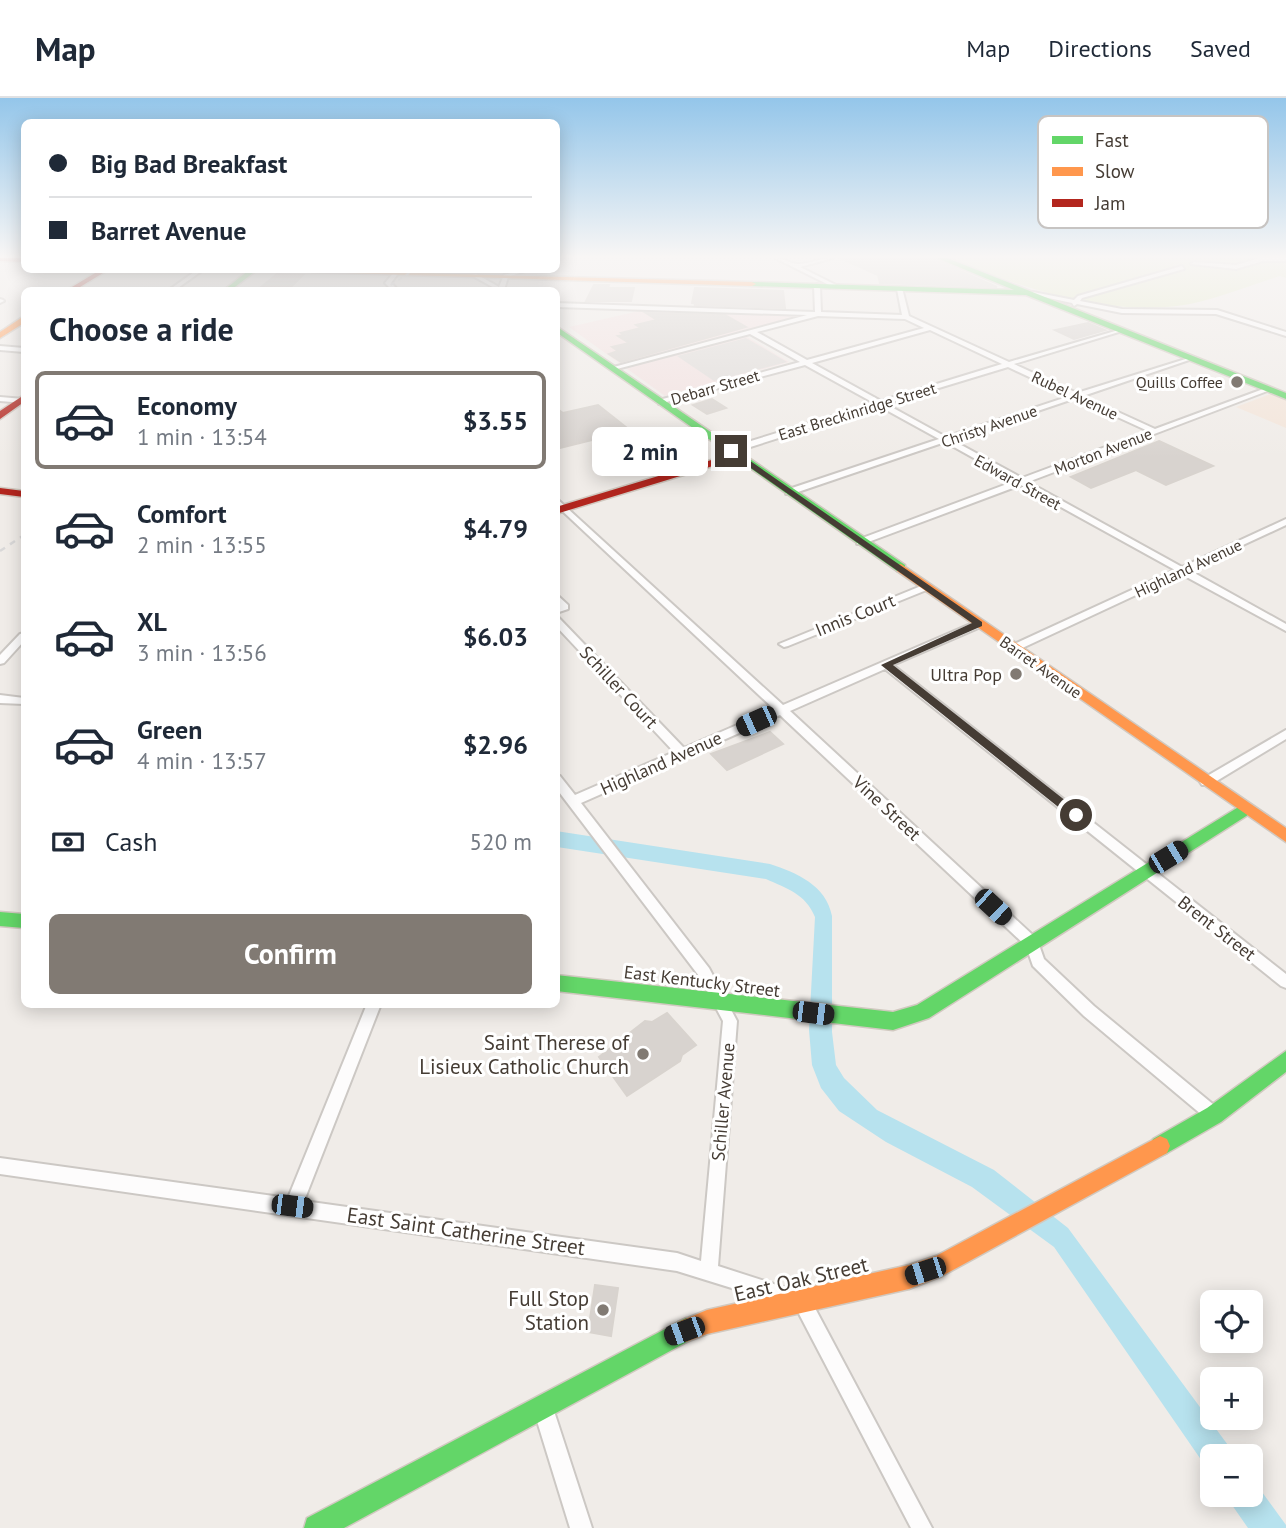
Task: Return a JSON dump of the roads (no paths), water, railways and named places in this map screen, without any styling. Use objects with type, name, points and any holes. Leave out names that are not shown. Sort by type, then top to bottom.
[{"type":"main road","points":[[1111,325],[1286,396]]},
{"type":"main road","name":"Barret Avenue","points":[[560,331],[1286,836]]},
{"type":"main road","points":[[0,416],[21,401]]},
{"type":"main road","name":"East Breckinridge Street","points":[[560,507],[722,460],[733,453]]},
{"type":"main road","points":[[0,491],[21,494]]},
{"type":"main road","name":"East Kentucky Street","points":[[560,984],[855,1018],[893,1021],[912,1017],[1245,809]]},
{"type":"main road","points":[[0,919],[21,921]]},
{"type":"main road","name":"East Oak Street","points":[[317,1528],[543,1408],[668,1337],[708,1322],[909,1276],[942,1265],[1005,1234],[1214,1115],[1286,1060]]},
{"type":"street","points":[[613,368],[778,325]]},
{"type":"street","name":"Rubel Avenue","points":[[924,325],[1155,432]]},
{"type":"street","points":[[1258,325],[1285,333]]},
{"type":"street","name":"Debarr Street","points":[[662,402],[931,328]]},
{"type":"street","name":"East Breckinridge Street","points":[[733,453],[741,447],[1120,330]]},
{"type":"street","name":"Edward Street","points":[[751,332],[1286,628]]},
{"type":"street","points":[[0,348],[21,349]]},
{"type":"street","name":"Christy Avenue","points":[[789,492],[1190,358]]},
{"type":"street","name":"Morton Avenue","points":[[860,541],[1268,389]]},
{"type":"street","points":[[0,399],[21,400]]},
{"type":"street","name":"Vine Street","points":[[560,508],[1032,943],[1038,962],[1089,1011],[1214,1115]]},
{"type":"street","name":"Highland Avenue","points":[[1014,648],[1286,523]]},
{"type":"street","name":"Innis Court","points":[[784,644],[926,587]]},
{"type":"street","name":"Schiller Court","points":[[560,624],[682,754]]},
{"type":"street","name":"Highland Avenue","points":[[573,801],[979,624]]},
{"type":"street","points":[[0,661],[21,639]]},
{"type":"street","name":"Brent Street","points":[[886,665],[1286,982]]},
{"type":"street","points":[[0,699],[21,701]]},
{"type":"street","points":[[1206,782],[1286,734]]},
{"type":"street","name":"Schiller Avenue","points":[[560,784],[704,972],[730,1021],[709,1270]]},
{"type":"street","points":[[292,1206],[372,1008]]},
{"type":"street","name":"East Saint Catherine Street","points":[[0,1166],[677,1262],[803,1301]]},
{"type":"street","points":[[803,1301],[922,1528]]},
{"type":"street","points":[[543,1408],[580,1528]]},
{"type":"water","points":[[560,832],[770,864],[800,876],[817,888],[829,905],[832,916],[832,1032],[836,1065],[844,1078],[877,1110],[994,1170],[1068,1228],[1200,1407],[1200,1430],[1217,1430],[1227,1444],[1200,1444],[1200,1458],[1054,1247],[972,1187],[886,1142],[839,1111],[821,1088],[812,1065],[809,1030],[815,917],[801,897],[766,879],[560,847]]},
{"type":"water","points":[[1263,1493],[1286,1525],[1286,1528],[1248,1528],[1233,1507],[1263,1507]]},
{"type":"railway","points":[[0,551],[21,537]]},
{"type":"place","name":"Quills Coffee","points":[[1237,382]]},
{"type":"place","name":"Ultra Pop","points":[[1016,674]]},
{"type":"place","name":"Saint Therese of Lisieux Catholic Church","points":[[643,1054]]},
{"type":"place","name":"Full Stop Station","points":[[603,1310]]}]
